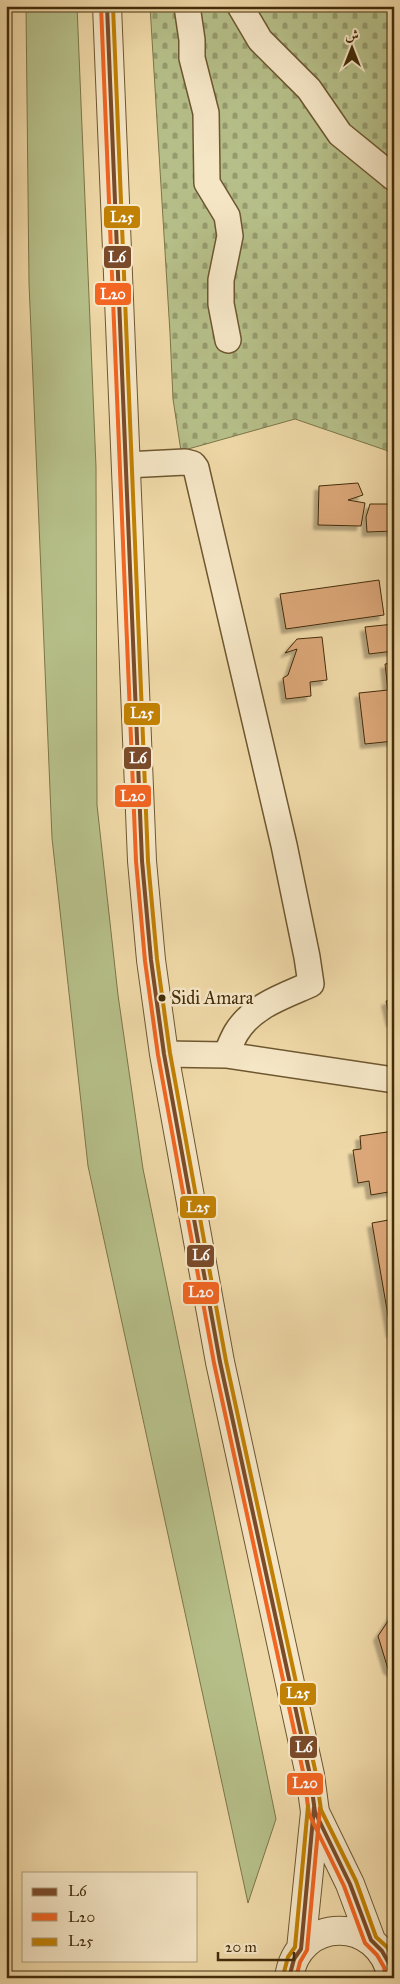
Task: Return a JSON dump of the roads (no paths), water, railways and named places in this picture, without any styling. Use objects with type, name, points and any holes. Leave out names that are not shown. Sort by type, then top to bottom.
[{"type":"street","points":[[107,6],[142,861],[151,960],[164,1054],[220,1362],[310,1775],[315,1812],[301,1949]]},
{"type":"street","points":[[187,6],[192,40],[192,58],[206,113],[207,183],[227,216],[230,236],[221,280],[221,304],[228,340]]},
{"type":"street","points":[[240,6],[260,40],[309,89],[340,134],[394,178]]},
{"type":"street","points":[[126,466],[185,462],[193,464],[196,468],[284,845],[307,957],[311,984],[270,1002],[250,1016],[236,1032],[226,1055]]},
{"type":"street","points":[[164,1054],[226,1055],[394,1080]]},
{"type":"street","points":[[315,1812],[350,1884],[371,1940]]},
{"type":"street","points":[[289,1978],[294,1959],[312,1939],[326,1932],[342,1930],[357,1933],[371,1940],[382,1951],[390,1965],[392,1978]]},
{"type":"place","name":"Sidi Amara","points":[[162,998]]}]
